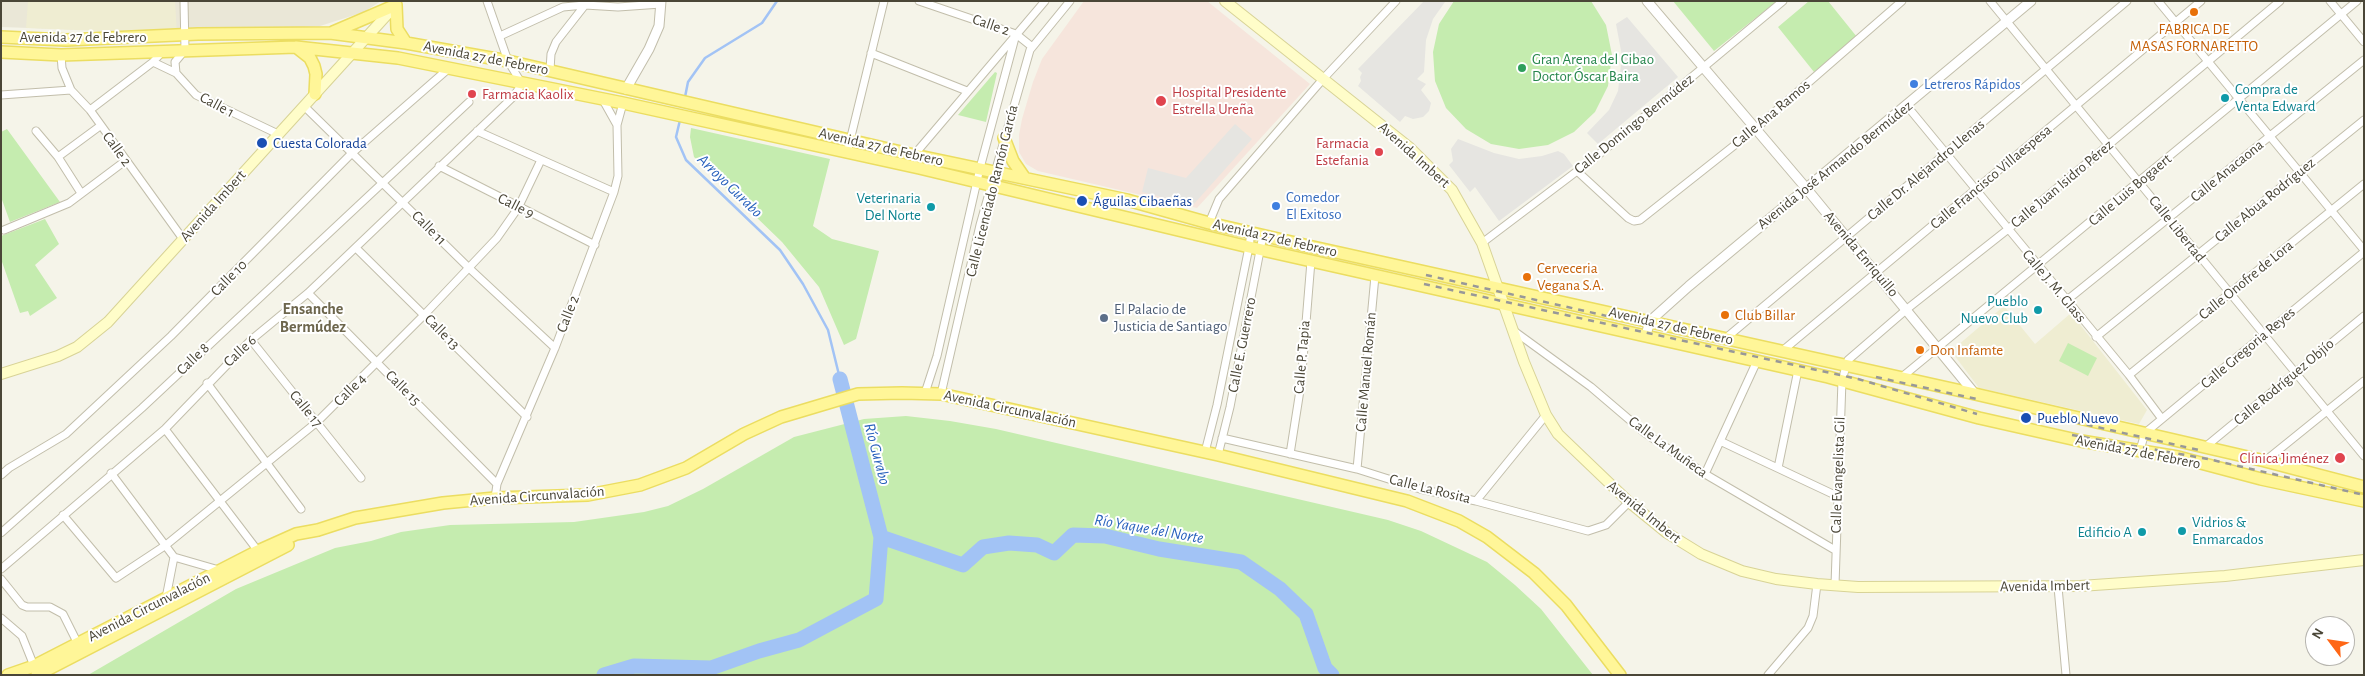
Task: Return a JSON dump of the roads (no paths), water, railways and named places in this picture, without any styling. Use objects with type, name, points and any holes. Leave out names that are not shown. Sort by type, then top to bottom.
[{"type":"main road","name":"Avenida Imbert","points":[[1225,1],[1410,148],[1446,182],[1467,214],[1482,243],[1503,305],[1546,416],[1558,434],[1629,502],[1667,533],[1701,554],[1742,571],[1816,584],[1835,585],[2058,587],[2215,576],[2364,560]]},
{"type":"main road","name":"Avenida Imbert","points":[[1,374],[58,356],[92,338],[398,3]]},
{"type":"main road","points":[[330,33],[398,3],[397,29],[406,42]]},
{"type":"main road","name":"Avenida 27 de Febrero","points":[[1,37],[66,40],[186,35],[330,33],[406,42],[550,70],[914,155],[1128,200],[1209,223],[1650,320],[1781,352],[1902,377],[2265,461],[2364,487]]},
{"type":"main road","name":"Avenida 27 de Febrero","points":[[1,52],[61,55],[296,48],[354,52],[398,58],[847,153],[1375,276],[1842,380],[1979,418],[2081,441],[2178,457],[2261,479],[2364,501]]},
{"type":"main road","points":[[296,48],[310,58],[314,66],[316,74],[315,94]]},
{"type":"main road","points":[[1004,138],[1013,161],[1024,177]]},
{"type":"main road","name":"Avenida Circunvalación","points":[[36,670],[78,644],[220,570],[296,534],[318,530],[355,518],[442,503],[495,498],[588,495],[640,485],[686,468],[744,434],[781,417],[814,406],[858,394],[925,393],[941,394],[1218,455],[1407,501],[1459,521],[1487,536],[1534,573],[1566,606],[1620,675]]},
{"type":"main road","name":"Avenida Circunvalación","points":[[8,675],[36,670],[318,530]]},
{"type":"street","points":[[153,62],[176,72],[175,62],[186,50],[184,1]]},
{"type":"street","points":[[487,1],[508,62],[522,84]]},
{"type":"street","points":[[500,36],[562,7],[569,1]]},
{"type":"street","points":[[847,153],[884,1]]},
{"type":"street","name":"Calle 2","points":[[919,1],[1016,34],[1031,46]]},
{"type":"street","name":"Calle Licenciado Ramón García","points":[[925,393],[936,356],[976,183],[1016,34],[1044,1]]},
{"type":"street","name":"Calle Licenciado Ramón García","points":[[941,394],[991,186],[1031,46],[1070,1]]},
{"type":"street","points":[[1209,223],[1218,199],[1323,79],[1396,1]]},
{"type":"street","name":"Avenida Enriquillo","points":[[1647,1],[1806,188],[1976,394]]},
{"type":"street","name":"Calle Domingo Bermúdez","points":[[1482,243],[1576,171],[1783,1]]},
{"type":"street","name":"Calle Libertad","points":[[1990,1],[2139,181],[2229,294],[2362,451]]},
{"type":"street","name":"Avenida José Armando Bermúdez","points":[[1650,320],[2031,1]]},
{"type":"street","name":"Calle Dr. Alejandro Llenas","points":[[1726,338],[2126,1]]},
{"type":"street","points":[[2158,1],[2364,251]]},
{"type":"street","name":"Calle Francisco Villaespesa","points":[[1781,352],[2201,1]]},
{"type":"street","name":"Calle Juan Isidro Pérez","points":[[1845,366],[1848,360],[1906,309],[2007,230],[2280,1]]},
{"type":"street","points":[[2330,1],[2364,42]]},
{"type":"street","name":"Calle Luis Bogaert","points":[[1902,377],[2038,267],[2357,1]]},
{"type":"street","points":[[562,7],[585,5],[618,7],[661,2],[659,26],[649,49],[626,89]]},
{"type":"street","name":"Calle Ana Ramos","points":[[1576,171],[1628,218],[1636,222],[1755,129],[1901,2]]},
{"type":"street","points":[[550,70],[556,42],[585,5]]},
{"type":"street","points":[[914,155],[1016,34]]},
{"type":"street","points":[[90,110],[153,62],[163,51]]},
{"type":"street","points":[[871,53],[967,91]]},
{"type":"street","name":"Calle 2","points":[[61,55],[62,68],[70,90],[90,110],[183,239]]},
{"type":"street","name":"Calle Anacaona","points":[[2066,301],[2364,60]]},
{"type":"street","name":"Calle 10","points":[[1,475],[9,468],[66,434],[171,336],[352,153],[448,69]]},
{"type":"street","name":"Calle 1","points":[[176,72],[196,95],[278,134]]},
{"type":"street","name":"Calle 6","points":[[1,569],[111,473],[165,429],[207,383],[251,340],[308,293],[356,248],[438,166],[512,97],[522,84]]},
{"type":"street","points":[[1,95],[70,90]]},
{"type":"street","name":"Calle 2","points":[[603,100],[617,125]]},
{"type":"street","name":"Calle 8","points":[[1,533],[136,414],[469,102]]},
{"type":"street","name":"Calle 2","points":[[495,498],[497,484],[555,348],[614,192],[618,176],[617,125],[622,104]]},
{"type":"street","name":"Calle 11","points":[[304,106],[469,268],[555,348]]},
{"type":"street","name":"Calle J. M. Glass","points":[[1907,106],[2007,230],[2129,375],[2162,419]]},
{"type":"street","name":"Calle Abua Rodríguez","points":[[2096,337],[2364,120]]},
{"type":"street","points":[[58,157],[100,126]]},
{"type":"street","points":[[36,131],[58,157],[81,193]]},
{"type":"street","points":[[477,131],[614,192]]},
{"type":"street","name":"Calle 4","points":[[63,515],[116,578],[166,545],[318,422],[425,314],[497,238],[518,208],[542,160]]},
{"type":"street","points":[[4,230],[59,208],[125,161]]},
{"type":"street","name":"Calle 9","points":[[438,166],[594,245]]},
{"type":"street","name":"Calle Onofre de Lora","points":[[2129,375],[2364,184]]},
{"type":"street","name":"Calle E. Guerrero","points":[[1205,452],[1250,247],[1250,232]]},
{"type":"street","name":"Calle E. Guerrero","points":[[1218,455],[1262,249],[1263,235]]},
{"type":"street","name":"Calle 13","points":[[356,248],[425,314],[527,417]]},
{"type":"street","name":"Calle Gregoria Reyes","points":[[2145,433],[2364,251]]},
{"type":"street","name":"Calle P. Tapia","points":[[1290,454],[1301,384],[1311,261]]},
{"type":"street","name":"Calle Manuel Román","points":[[1357,469],[1375,276]]},
{"type":"street","name":"Calle 15","points":[[308,293],[497,484]]},
{"type":"street","name":"Calle Rodríguez Objío","points":[[2204,448],[2364,316]]},
{"type":"street","points":[[1646,335],[1650,320]]},
{"type":"street","name":"Calle La Muñeca","points":[[1512,329],[1591,387],[1645,433],[1704,474],[1835,550]]},
{"type":"street","name":"Calle 17","points":[[251,340],[361,478]]},
{"type":"street","points":[[1704,474],[1756,361]]},
{"type":"street","name":"Calle Evangelista Gil","points":[[1835,585],[1842,380],[1845,366]]},
{"type":"street","points":[[1778,468],[1798,370]]},
{"type":"street","points":[[2265,461],[2364,381]]},
{"type":"street","points":[[207,383],[301,508]]},
{"type":"street","points":[[1476,501],[1546,416]]},
{"type":"street","points":[[165,429],[258,551]]},
{"type":"street","points":[[2140,450],[2145,433]]},
{"type":"street","name":"Calle La Rosita","points":[[1222,438],[1357,469],[1420,489],[1476,501],[1588,531],[1606,525],[1629,502]]},
{"type":"street","points":[[1720,440],[1837,496]]},
{"type":"street","points":[[111,473],[174,557],[220,570]]},
{"type":"street","points":[[2344,481],[2364,479]]},
{"type":"street","points":[[166,598],[174,557]]},
{"type":"street","points":[[1,580],[22,605],[27,607],[50,607],[63,614],[78,644]]},
{"type":"street","points":[[1768,675],[1808,628],[1813,616],[1816,584]]},
{"type":"street","points":[[2058,587],[2066,675]]},
{"type":"street","points":[[1,618],[22,636],[36,670]]},
{"type":"waterway","name":"Arroyo Gurabo","points":[[685,97],[688,82],[705,58],[762,23],[777,1]]},
{"type":"waterway","name":"Arroyo Gurabo","points":[[680,120],[676,137],[686,160],[780,250],[803,284],[828,330],[840,379]]},
{"type":"waterway","name":"Río Gurabo","points":[[840,379],[881,537]]},
{"type":"waterway","name":"Río Yaque del Norte","points":[[604,675],[634,666],[711,668],[759,651],[799,640],[876,599],[881,537],[963,565],[983,547],[1009,543],[1037,545],[1054,553],[1073,535],[1105,536],[1159,549],[1241,562],[1280,589],[1306,614],[1325,668],[1332,675]]},
{"type":"railway","points":[[1426,275],[1629,321]]},
{"type":"railway","points":[[1424,284],[1858,379],[1977,414]]},
{"type":"railway","points":[[1876,377],[1981,400]]},
{"type":"railway","points":[[2075,422],[2203,451]]},
{"type":"railway","points":[[2072,435],[2208,459],[2364,495]]},
{"type":"place","name":"FABRICA DE MASAS FORNARETTO","points":[[2194,12]]},
{"type":"place","name":"Gran Arena del Cibao Doctor Óscar Baira","points":[[1522,68]]},
{"type":"place","name":"Letreros Rápidos","points":[[1914,84]]},
{"type":"place","name":"Farmacia Kaolix","points":[[472,94]]},
{"type":"place","name":"Compra de Venta Edward","points":[[2225,98]]},
{"type":"place","name":"Hospital Presidente Estrella Ureña","points":[[1161,101]]},
{"type":"place","name":"Cuesta Colorada","points":[[262,143]]},
{"type":"place","name":"Farmacia Estefania","points":[[1379,152]]},
{"type":"place","name":"Águilas Cibaeñas","points":[[1082,201]]},
{"type":"place","name":"Comedor El Exitoso","points":[[1276,206]]},
{"type":"place","name":"Veterinaria Del Norte","points":[[931,207]]},
{"type":"place","name":"Cerveceria Vegana S.A.","points":[[1527,277]]},
{"type":"place","name":"Pueblo Nuevo Club","points":[[2038,310]]},
{"type":"place","name":"Club Billar","points":[[1725,315]]},
{"type":"place","name":"El Palacio de Justicia de Santiago","points":[[1104,318]]},
{"type":"place","name":"Don Infamte","points":[[1920,350]]},
{"type":"place","name":"Pueblo Nuevo","points":[[2026,418]]},
{"type":"place","name":"Clínica Jiménez","points":[[2340,458]]},
{"type":"place","name":"Vidrios & Enmarcados","points":[[2182,531]]},
{"type":"place","name":"Edificio A","points":[[2142,532]]},
{"type":"district","name":"Ensanche Bermúdez","points":[[313,318]]}]
